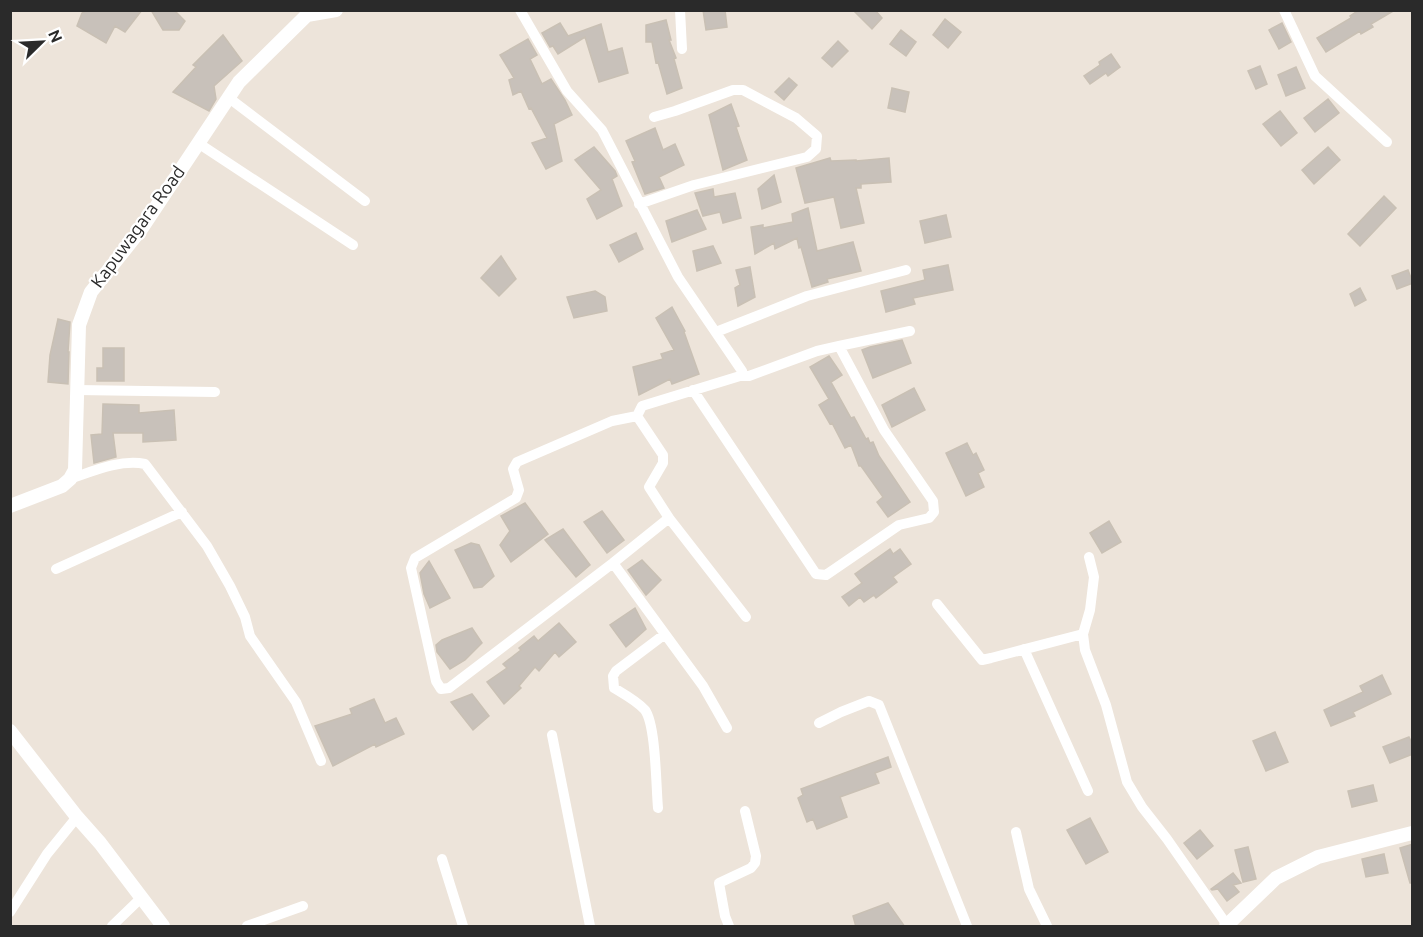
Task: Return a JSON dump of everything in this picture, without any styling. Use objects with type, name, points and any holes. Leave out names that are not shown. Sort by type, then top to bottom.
[{"type":"street","name":"Kapuwagara Road","points":[[70,480],[75,470],[79,325],[91,292],[142,228],[239,82],[306,13],[336,10]]},
{"type":"street","points":[[520,10],[567,91],[602,130],[678,277],[742,371],[740,376]]},
{"type":"street","points":[[680,10],[682,49]]},
{"type":"street","points":[[1284,10],[1315,76],[1387,142]]},
{"type":"street","points":[[639,204],[694,185],[807,157],[816,149],[817,136],[796,118],[743,90],[733,90],[654,117]]},
{"type":"street","points":[[228,98],[365,201]]},
{"type":"street","points":[[198,143],[353,245]]},
{"type":"street","points":[[716,332],[807,296],[906,270]]},
{"type":"street","points":[[637,416],[642,406],[740,376],[749,376],[817,351],[909,331]]},
{"type":"street","points":[[693,390],[816,574],[826,575],[899,525],[929,518],[934,512],[933,501],[884,430],[839,346]]},
{"type":"street","points":[[77,390],[215,392]]},
{"type":"street","points":[[637,416],[663,455],[663,463],[649,487],[669,518],[746,617]]},
{"type":"street","points":[[637,416],[612,421],[516,462],[513,469],[519,490],[516,498],[415,558],[411,567],[436,681],[441,689],[449,688],[669,518]]},
{"type":"street","points":[[10,506],[62,486],[70,480],[108,467],[134,462],[145,464],[207,546],[245,617],[250,636],[297,702],[321,761]]},
{"type":"street","points":[[56,569],[182,512]]},
{"type":"street","points":[[1089,557],[1094,578],[1090,610],[1083,634],[1085,651],[1106,705],[1127,782],[1142,807],[1167,838],[1227,926],[1276,879],[1318,857],[1413,833]]},
{"type":"street","points":[[613,563],[703,686],[727,728]]},
{"type":"street","points":[[937,604],[982,660],[1083,634]]},
{"type":"street","points":[[658,808],[649,717],[644,709],[614,688],[613,676],[616,671],[665,634]]},
{"type":"street","points":[[1024,649],[1088,791]]},
{"type":"street","points":[[819,723],[869,701],[879,705],[967,927]]},
{"type":"street","points":[[11,734],[100,843],[163,927]]},
{"type":"street","points":[[552,735],[590,927]]},
{"type":"street","points":[[729,927],[719,883],[751,868],[756,856],[745,811]]},
{"type":"street","points":[[10,912],[47,854],[77,817]]},
{"type":"street","points":[[1016,832],[1029,889],[1047,927]]},
{"type":"street","points":[[442,859],[463,927]]},
{"type":"street","points":[[112,927],[141,898]]},
{"type":"street","points":[[247,927],[303,906]]},
{"type":"building","points":[[88,10],[142,10],[125,32],[115,26],[106,43],[77,26],[82,13]]},
{"type":"building","points":[[151,10],[174,10],[185,21],[179,30],[163,30]]},
{"type":"building","points":[[703,10],[725,10],[727,27],[706,30]]},
{"type":"building","points":[[853,10],[875,10],[882,18],[872,29]]},
{"type":"building","points":[[1359,10],[1395,10],[1371,24],[1373,27],[1361,34],[1360,31],[1326,52],[1317,38],[1351,18],[1350,16]]},
{"type":"building","points":[[945,19],[961,32],[948,48],[933,35]]},
{"type":"building","points":[[666,20],[682,88],[667,94],[658,62],[656,63],[652,42],[646,42],[646,25]]},
{"type":"building","points":[[560,23],[568,36],[601,24],[608,52],[622,48],[628,73],[599,82],[585,37],[558,54],[553,46],[550,47],[542,33]]},
{"type":"building","points":[[1282,23],[1291,42],[1279,49],[1269,30]]},
{"type":"building","points":[[901,30],[916,42],[906,56],[890,44]]},
{"type":"building","points":[[223,35],[242,61],[214,86],[216,99],[209,111],[173,92],[196,67],[193,65]]},
{"type":"building","points":[[528,39],[537,55],[530,59],[542,84],[551,79],[572,115],[554,124],[562,161],[546,169],[532,143],[547,138],[521,91],[513,95],[509,80],[514,78],[500,55]]},
{"type":"building","points":[[838,41],[848,51],[832,67],[822,58]]},
{"type":"building","points":[[1111,54],[1120,67],[1108,76],[1106,73],[1090,84],[1084,76]]},
{"type":"building","points":[[1260,66],[1267,84],[1256,89],[1248,71]]},
{"type":"building","points":[[1296,67],[1305,88],[1286,96],[1278,75]]},
{"type":"building","points":[[789,78],[797,85],[784,100],[775,92]]},
{"type":"building","points":[[892,88],[909,92],[905,112],[888,108]]},
{"type":"building","points":[[1328,99],[1339,113],[1315,132],[1304,118]]},
{"type":"building","points":[[731,104],[747,160],[723,170],[709,115]]},
{"type":"building","points":[[1280,111],[1297,133],[1281,146],[1263,124]]},
{"type":"building","points":[[655,128],[663,150],[675,144],[684,165],[659,177],[664,188],[645,194],[626,141]]},
{"type":"building","points":[[594,147],[615,171],[617,176],[612,179],[622,206],[597,219],[587,199],[601,190],[575,160]]},
{"type":"building","points":[[1328,147],[1340,160],[1314,184],[1302,170]]},
{"type":"building","points":[[830,158],[831,161],[856,161],[889,158],[891,182],[861,184],[861,188],[856,188],[864,223],[841,228],[834,197],[805,203],[796,168]]},
{"type":"building","points":[[774,175],[781,202],[762,209],[758,189]]},
{"type":"building","points":[[713,189],[714,197],[735,193],[741,218],[723,223],[720,212],[703,216],[695,193]]},
{"type":"building","points":[[1384,196],[1396,208],[1360,246],[1348,234]]},
{"type":"building","points":[[808,208],[817,251],[853,242],[861,271],[827,279],[828,282],[812,287],[797,238],[775,249],[774,243],[755,254],[751,227],[763,225],[763,228],[793,222],[792,214]]},
{"type":"building","points":[[697,210],[706,229],[672,242],[666,221]]},
{"type":"building","points":[[946,215],[951,237],[925,243],[920,221]]},
{"type":"building","points":[[636,233],[643,249],[619,262],[610,245]]},
{"type":"building","points":[[713,246],[721,263],[697,271],[693,251]]},
{"type":"building","points":[[501,256],[516,279],[499,296],[481,278]]},
{"type":"building","points":[[948,265],[953,290],[913,298],[915,304],[886,312],[881,291],[925,280],[923,270]]},
{"type":"building","points":[[750,267],[755,297],[738,306],[735,288],[740,285],[736,270]]},
{"type":"building","points":[[1408,270],[1413,283],[1397,289],[1392,276]]},
{"type":"building","points":[[1360,288],[1366,300],[1355,306],[1350,294]]},
{"type":"building","points":[[595,291],[605,297],[607,311],[574,318],[567,297]]},
{"type":"building","points":[[672,307],[685,331],[699,374],[672,384],[670,379],[639,395],[633,367],[663,359],[661,354],[674,350],[656,318]]},
{"type":"building","points":[[58,319],[70,322],[68,384],[48,382],[50,355]]},
{"type":"building","points":[[902,340],[911,363],[873,378],[862,350]]},
{"type":"building","points":[[103,348],[124,348],[124,381],[97,381],[97,368],[103,368]]},
{"type":"building","points":[[829,356],[842,375],[831,382],[851,418],[854,417],[866,439],[868,438],[870,443],[873,442],[879,456],[910,502],[888,517],[877,502],[883,497],[859,466],[851,445],[845,448],[832,423],[830,424],[819,405],[829,399],[810,367]]},
{"type":"building","points":[[914,388],[925,410],[892,427],[882,405]]},
{"type":"building","points":[[103,404],[139,405],[139,413],[174,410],[176,440],[143,442],[143,433],[113,433],[116,457],[94,463],[91,435],[102,434]]},
{"type":"building","points":[[967,443],[973,455],[976,453],[984,470],[978,473],[984,487],[966,496],[946,453]]},
{"type":"building","points":[[525,503],[548,534],[511,562],[500,545],[510,531],[501,516]]},
{"type":"building","points":[[602,511],[624,540],[607,553],[584,522]]},
{"type":"building","points":[[1109,521],[1121,542],[1102,553],[1090,533]]},
{"type":"building","points":[[563,529],[590,565],[576,577],[545,540]]},
{"type":"building","points":[[471,543],[479,545],[494,576],[482,587],[474,588],[455,550]]},
{"type":"building","points":[[890,549],[893,554],[900,549],[911,564],[893,577],[897,582],[876,598],[874,595],[864,602],[860,597],[849,606],[842,597],[862,583],[855,574]]},
{"type":"building","points":[[642,560],[661,580],[646,595],[628,570]]},
{"type":"building","points":[[429,561],[450,598],[430,608],[424,594],[420,573]]},
{"type":"building","points":[[635,608],[646,629],[626,647],[610,625]]},
{"type":"building","points":[[559,623],[576,642],[559,657],[555,652],[539,671],[535,667],[519,686],[521,688],[504,704],[487,682],[507,668],[503,664],[521,650],[519,648],[534,636],[538,641]]},
{"type":"building","points":[[472,628],[482,643],[465,660],[450,669],[437,652],[436,645],[442,640]]},
{"type":"building","points":[[1382,675],[1391,694],[1353,712],[1355,716],[1331,726],[1324,710],[1363,692],[1360,686]]},
{"type":"building","points":[[472,694],[489,716],[473,730],[451,702]]},
{"type":"building","points":[[374,699],[385,723],[396,718],[404,734],[376,747],[375,744],[333,766],[315,726],[352,714],[350,709]]},
{"type":"building","points":[[1275,732],[1288,762],[1266,771],[1253,741]]},
{"type":"building","points":[[1409,737],[1413,745],[1413,754],[1390,763],[1383,747]]},
{"type":"building","points":[[888,757],[891,767],[875,773],[879,783],[840,797],[847,817],[817,829],[813,819],[807,822],[798,798],[803,795],[801,789]]},
{"type":"building","points":[[1373,785],[1377,801],[1352,807],[1348,791]]},
{"type":"building","points":[[1090,818],[1108,852],[1086,864],[1067,830]]},
{"type":"building","points":[[1200,830],[1213,846],[1197,859],[1184,843]]},
{"type":"building","points":[[1413,844],[1413,883],[1410,883],[1400,848]]},
{"type":"building","points":[[1248,847],[1256,879],[1243,882],[1235,850]]},
{"type":"building","points":[[1384,854],[1388,873],[1366,877],[1362,859]]},
{"type":"building","points":[[1233,873],[1241,883],[1233,885],[1239,892],[1227,901],[1218,889],[1211,889]]},
{"type":"building","points":[[888,903],[905,927],[856,927],[853,916]]}]
